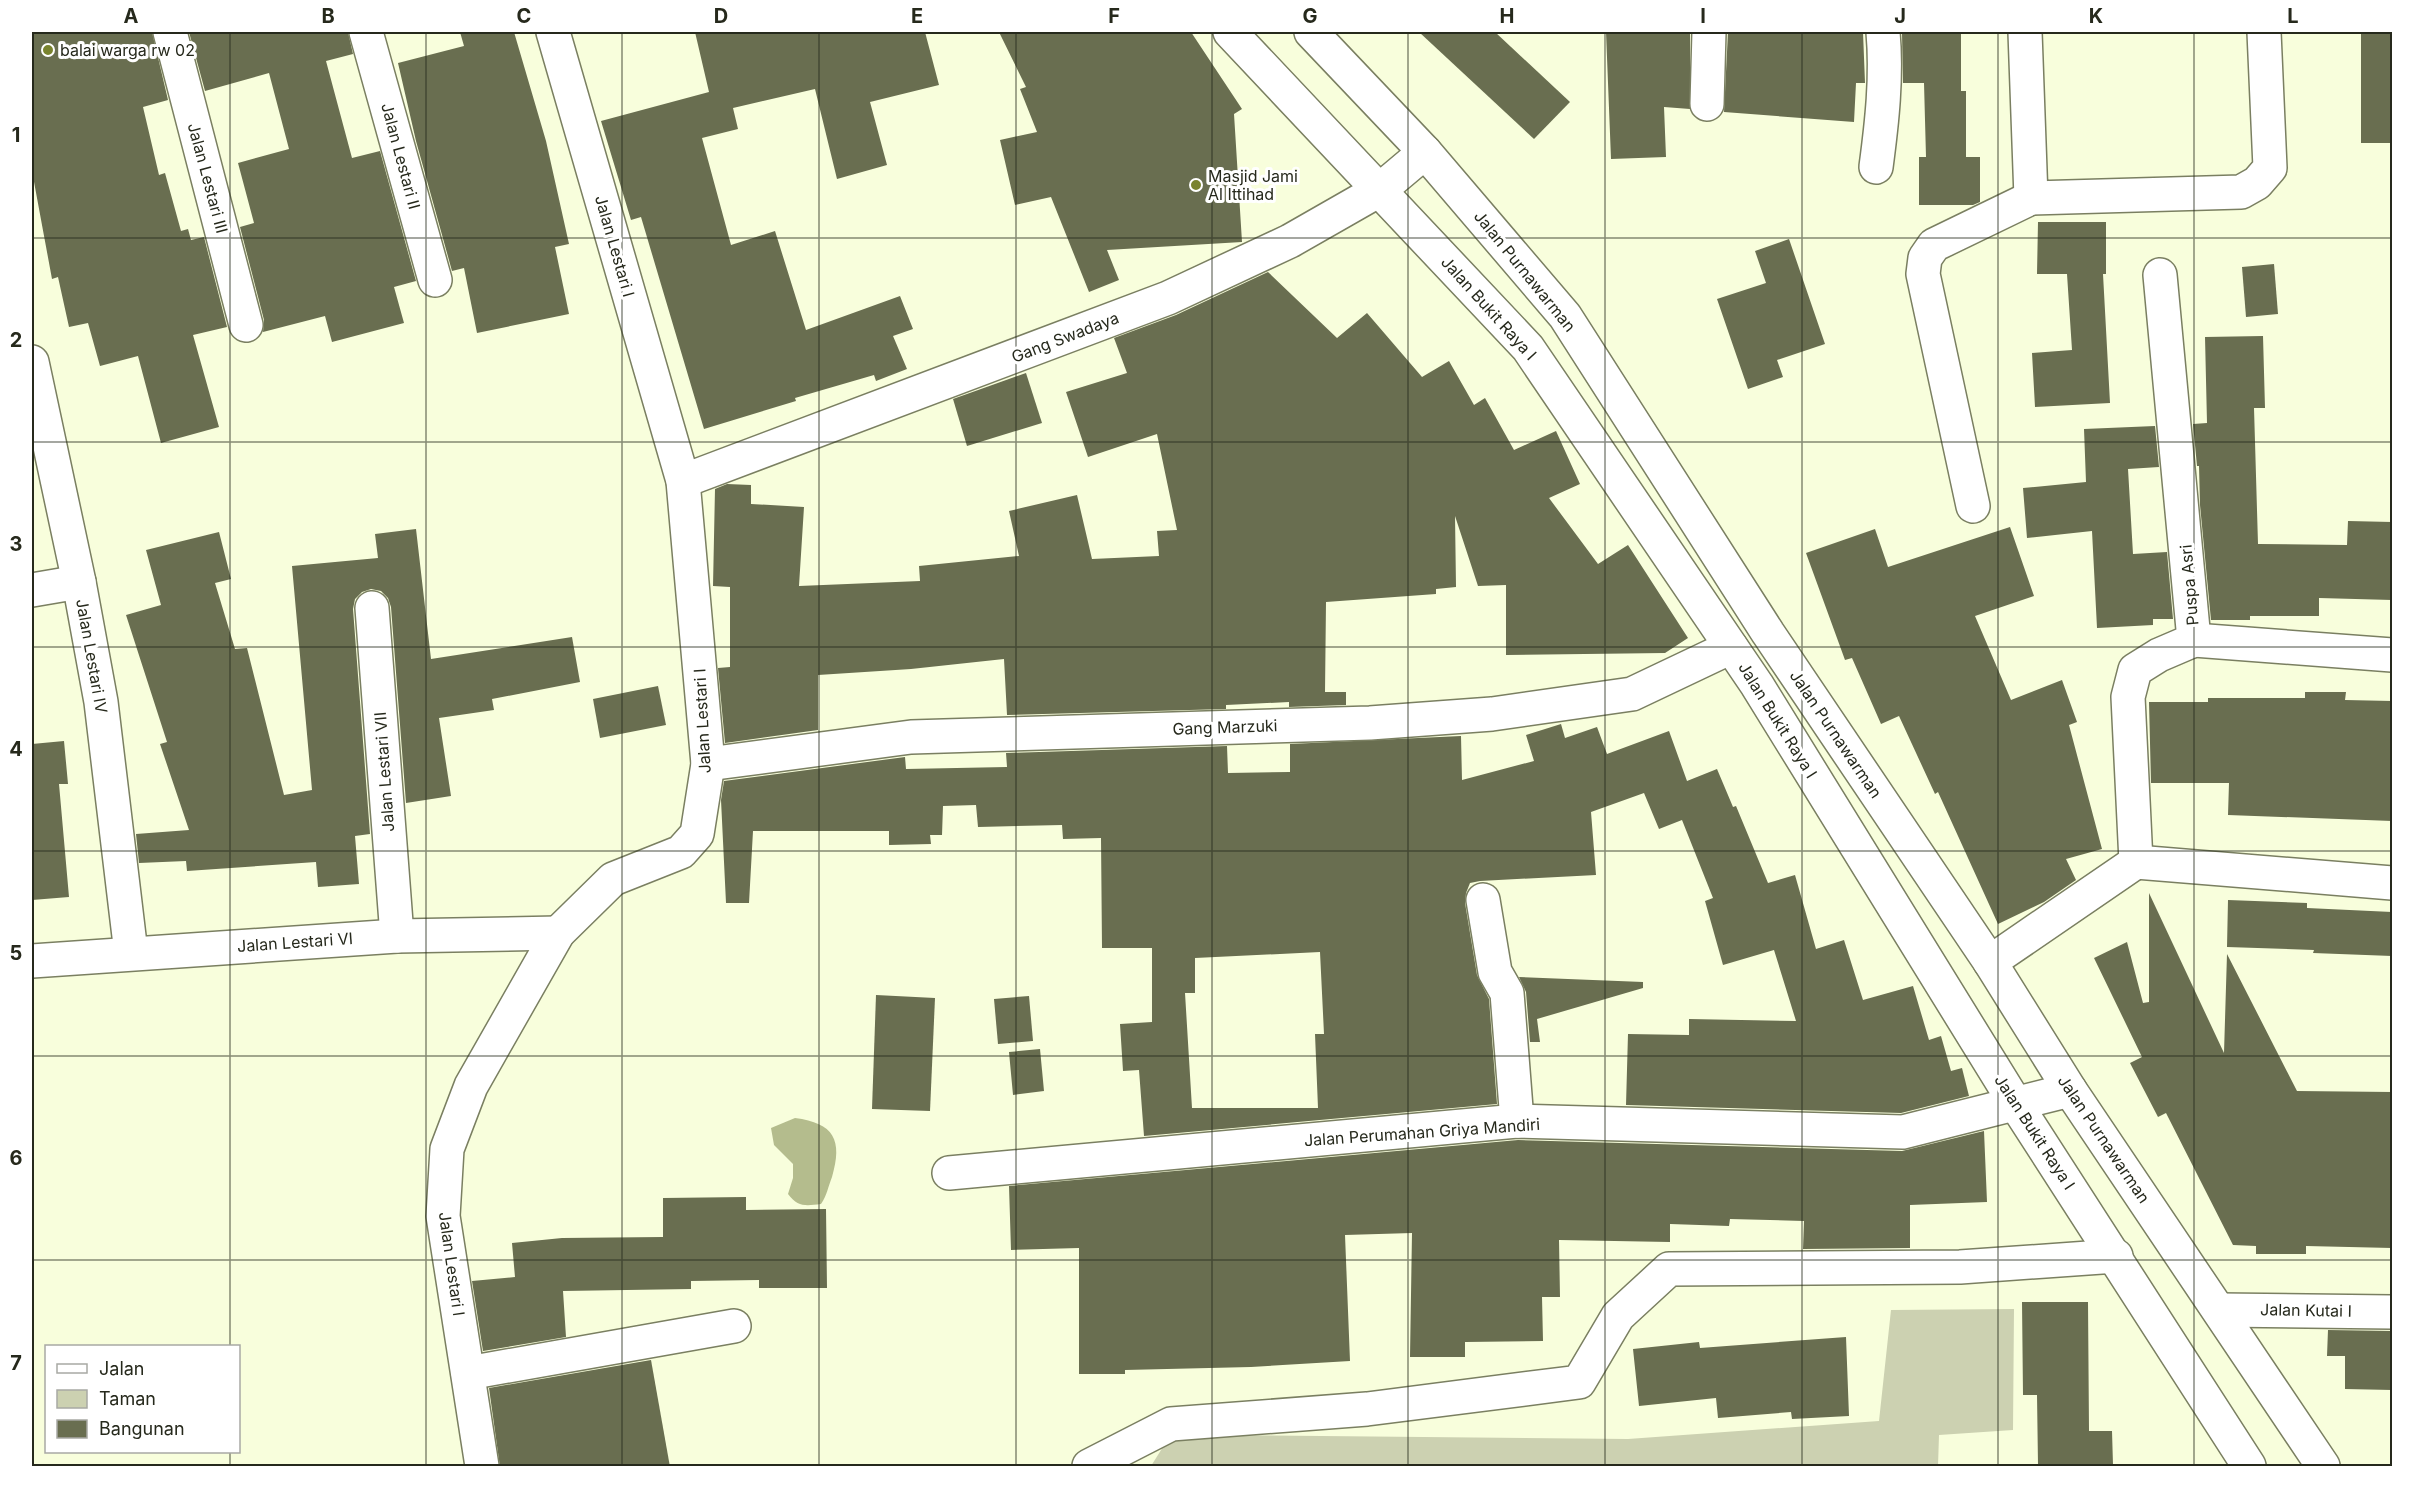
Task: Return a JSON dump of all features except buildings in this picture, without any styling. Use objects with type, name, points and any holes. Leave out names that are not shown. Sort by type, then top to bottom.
[{"type":"street","name":"Jalan Lestari III","points":[[170,32],[246,325]]},
{"type":"street","name":"Jalan Lestari II","points":[[366,32],[435,280]]},
{"type":"street","name":"Jalan Lestari I","points":[[482,1467],[443,1216],[447,1149],[471,1086],[558,933],[613,879],[681,852],[698,834],[708,764],[683,481],[553,32]]},
{"type":"street","name":"Jalan Bukit Raya I","points":[[1230,32],[1404,170],[1731,646],[1773,675],[2040,1099],[2116,1256],[2249,1467]]},
{"type":"street","name":"Jalan Purnawarman","points":[[1311,32],[1404,170],[1565,316],[1773,675],[1990,962],[2040,1099],[2219,1310],[2323,1467]]},
{"type":"street","points":[[1707,104],[1709,32]]},
{"type":"street","points":[[1876,167],[1881,135],[1886,64],[1883,32]]},
{"type":"street","points":[[2025,32],[2031,198]]},
{"type":"street","points":[[1973,506],[1923,274],[1925,258],[1934,245],[2031,198],[2241,192],[2257,183],[2270,168],[2264,32]]},
{"type":"street","name":"Gang Swadaya","points":[[683,481],[1168,298],[1290,241],[1404,170]]},
{"type":"street","name":"Puspa Asri","points":[[2136,862],[2128,697],[2135,670],[2159,655],[2194,640],[2160,275]]},
{"type":"street","name":"Jalan Lestari IV","points":[[32,362],[79,582],[101,702],[131,953]]},
{"type":"street","points":[[32,590],[79,582]]},
{"type":"street","name":"Jalan Lestari VII","points":[[372,608],[397,936]]},
{"type":"street","points":[[2194,640],[2392,655]]},
{"type":"street","name":"Gang Marzuki","points":[[708,764],[911,737],[1370,723],[1492,714],[1632,694],[1731,646]]},
{"type":"street","points":[[1990,962],[2136,862],[2392,883]]},
{"type":"street","points":[[1483,900],[1495,972],[1507,993],[1517,1121]]},
{"type":"street","name":"Jalan Lestari VI","points":[[32,960],[397,936],[558,933]]},
{"type":"street","name":"Jalan Perumahan Griya Mandiri","points":[[949,1173],[1517,1121],[1903,1132],[2040,1099]]},
{"type":"street","points":[[1089,1467],[1171,1424],[1367,1409],[1579,1382],[1617,1316],[1669,1269],[1960,1267],[2116,1256]]},
{"type":"street","name":"Jalan Kutai I","points":[[2219,1310],[2392,1312]]},
{"type":"street","points":[[468,1373],[734,1326]]},
{"type":"green space","points":[[2014,1309],[2013,1430],[1939,1435],[1938,1466],[1151,1466],[1168,1439],[1215,1435],[1628,1439],[1879,1421],[1891,1310]]},
{"type":"shaded area","points":[[795,1118],[808,1120],[827,1129],[835,1143],[835,1164],[821,1204],[802,1205],[788,1194],[793,1178],[793,1164],[774,1145],[771,1128]]},
{"type":"place","name":"balai warga rw 02","points":[[48,50]]},
{"type":"place","name":"Masjid Jami Al Ittihad","points":[[1196,185]]}]
